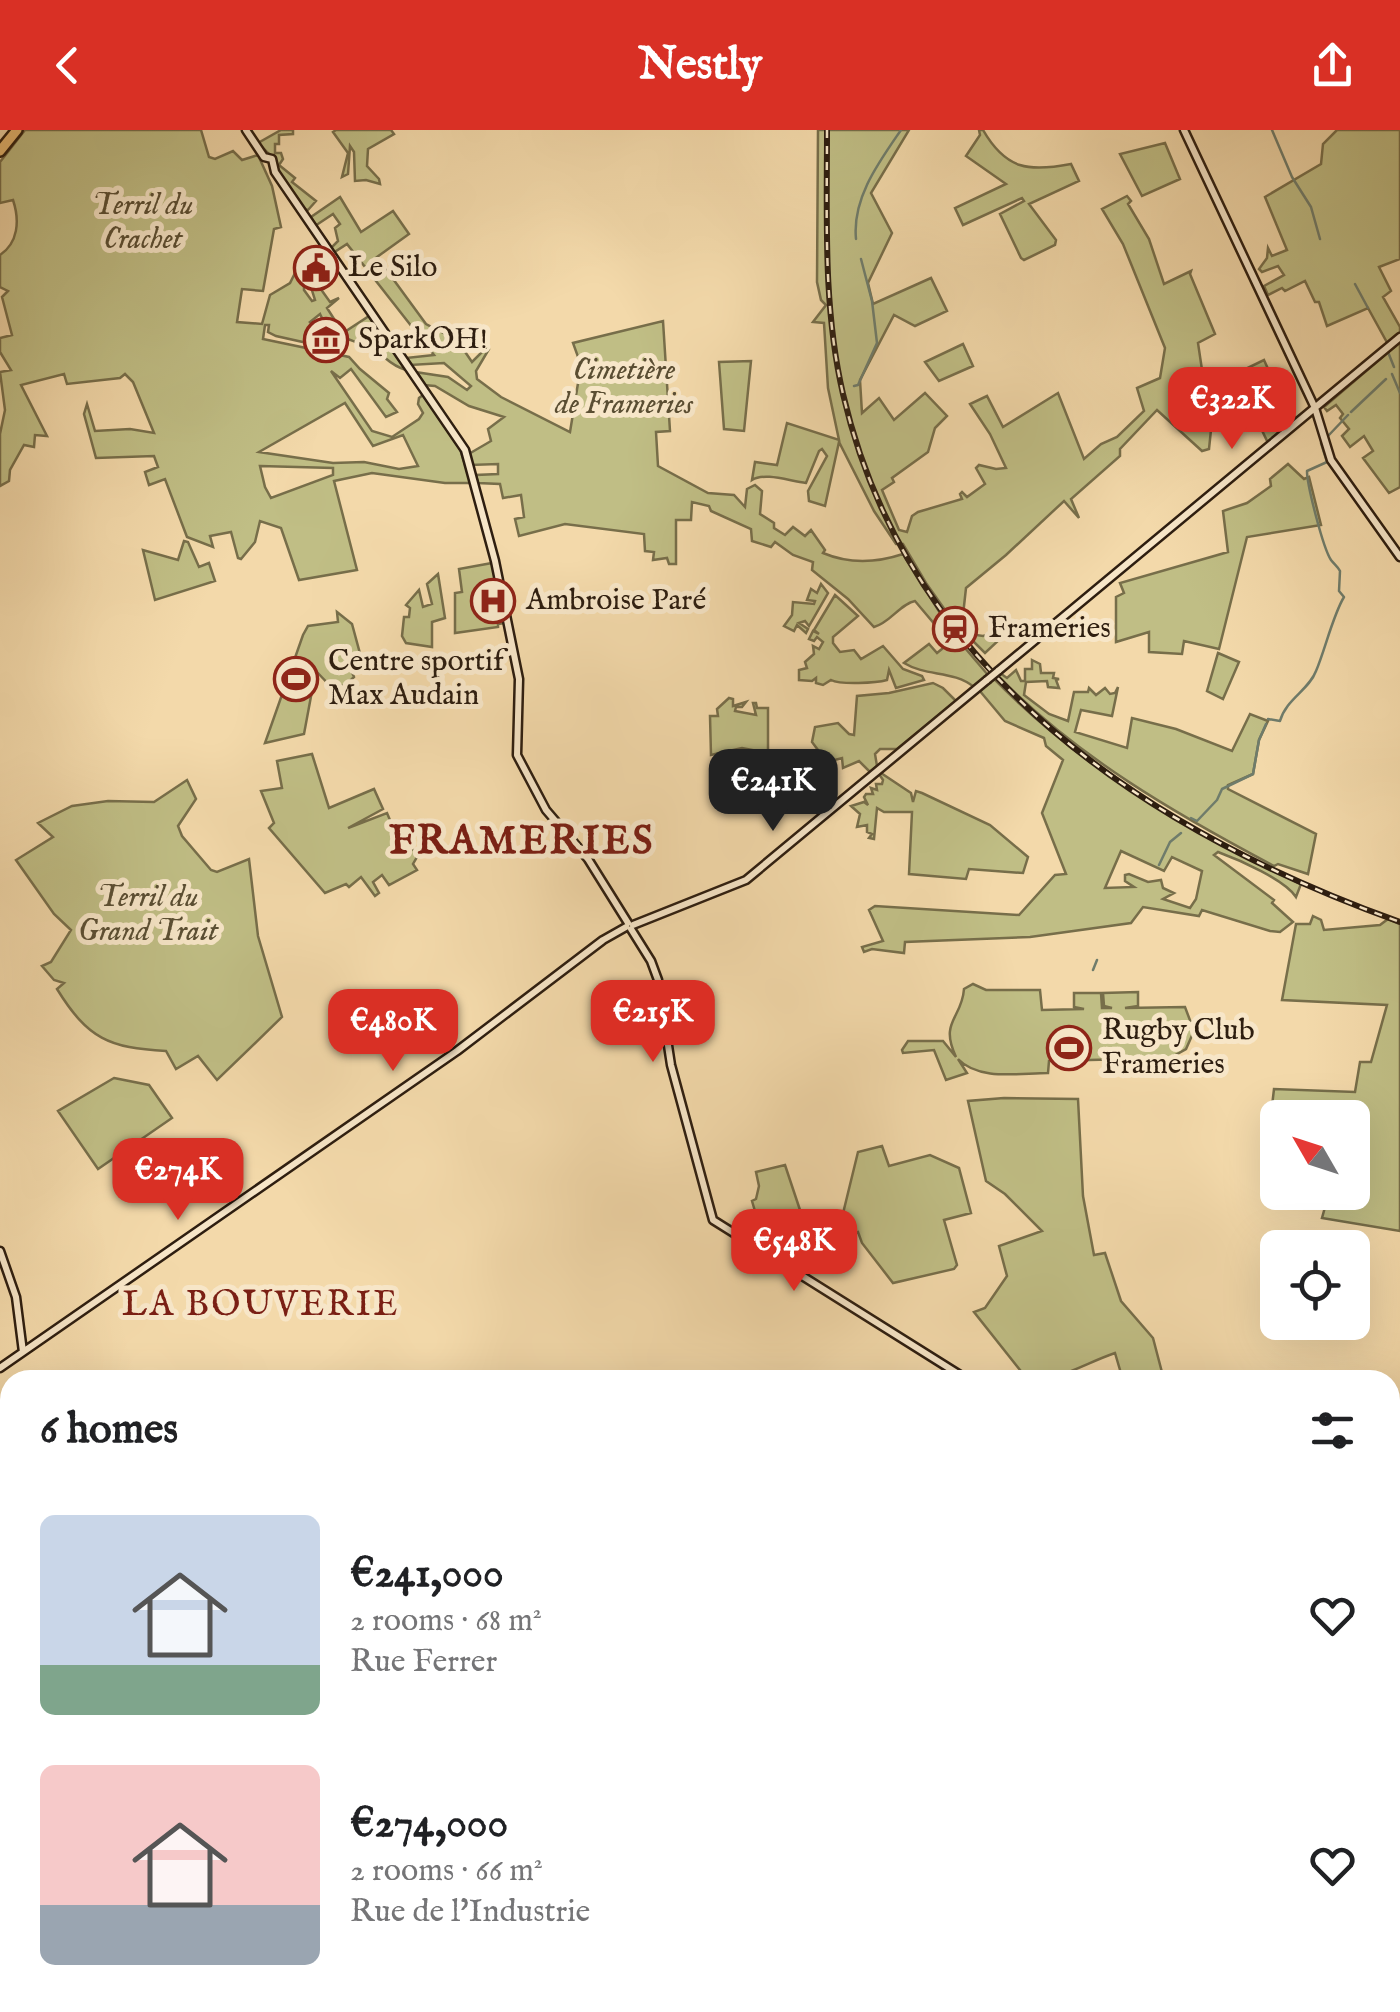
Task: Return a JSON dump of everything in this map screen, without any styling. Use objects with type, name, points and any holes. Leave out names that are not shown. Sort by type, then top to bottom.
[{"type":"highway","points":[[0,143],[13,130]]},
{"type":"highway","points":[[0,151],[13,130]]},
{"type":"main road","points":[[246,130],[264,157],[262,164],[269,166],[465,450],[498,576],[519,679],[516,742],[520,762],[546,810],[588,859],[651,961],[659,983],[668,1048],[699,1178],[717,1225],[952,1370]]},
{"type":"main road","points":[[1184,130],[1315,408],[1332,460],[1400,557]]},
{"type":"main road","points":[[0,1368],[490,1026],[603,940],[750,878],[1400,337]]},
{"type":"main road","points":[[0,1251],[16,1297],[23,1352]]},
{"type":"green space","name":"Terril du Crachet","points":[[25,130],[201,130],[209,157],[215,159],[233,151],[242,160],[258,155],[272,186],[281,227],[274,229],[263,291],[242,289],[237,322],[262,324],[270,295],[290,283],[298,267],[304,290],[312,301],[315,300],[310,284],[315,281],[330,302],[339,298],[327,308],[343,333],[369,316],[406,370],[336,333],[320,314],[310,322],[343,351],[276,336],[268,332],[269,325],[265,325],[263,339],[349,357],[389,393],[387,399],[397,412],[386,417],[351,369],[340,378],[331,371],[372,431],[392,437],[419,419],[423,413],[419,398],[423,395],[460,449],[471,483],[372,473],[334,481],[357,570],[299,580],[281,528],[260,521],[255,542],[238,558],[231,532],[210,536],[213,547],[187,537],[165,479],[149,485],[145,472],[158,467],[154,456],[96,458],[84,414],[87,404],[95,431],[130,429],[154,433],[133,382],[125,374],[120,378],[67,384],[64,374],[21,385],[47,436],[35,435],[34,447],[24,445],[10,470],[9,481],[0,486],[0,434],[5,410],[0,372],[11,370],[0,352],[0,338],[12,335],[2,297],[8,291],[0,287],[0,255],[11,244],[17,223],[13,200],[0,203],[0,162]],"holes":[[[345,403],[373,446],[403,435],[418,466],[399,469],[259,452]],[[260,466],[333,468],[333,475],[271,498]]]},
{"type":"green space","points":[[281,130],[293,130],[293,134],[279,135],[275,153],[281,153],[283,159],[279,165],[295,178],[292,182],[316,201],[308,210],[303,209],[274,168],[273,158],[258,143]]},
{"type":"green space","points":[[391,130],[394,134],[368,149],[367,166],[380,184],[355,181],[354,152],[350,146],[348,174],[342,177],[348,153],[333,132]]},
{"type":"green space","points":[[818,130],[909,130],[871,193],[892,233],[868,283],[873,304],[931,278],[947,311],[915,326],[894,315],[860,380],[862,413],[879,398],[894,420],[925,393],[947,416],[935,428],[928,452],[882,490],[899,530],[907,532],[912,516],[918,512],[962,499],[962,492],[967,497],[985,484],[976,468],[979,465],[1006,468],[970,404],[987,396],[1003,427],[1058,393],[1084,459],[1101,444],[1117,437],[1144,411],[1137,388],[1160,378],[1165,348],[1123,244],[1102,209],[1127,196],[1149,239],[1164,284],[1191,271],[1215,334],[1198,343],[1211,430],[1209,449],[1202,451],[1157,410],[1120,449],[1120,456],[1071,499],[1079,518],[1064,501],[966,588],[962,624],[966,624],[969,634],[997,632],[1000,639],[985,653],[962,634],[903,544],[896,544],[874,511],[839,442],[825,506],[809,501],[808,491],[827,456],[822,449],[806,483],[770,477],[752,480],[755,462],[777,465],[787,423],[839,440],[828,388],[824,323],[813,322],[826,305],[817,282]]},
{"type":"green space","points":[[979,130],[1001,153],[1020,165],[1043,168],[1071,164],[1079,181],[1029,204],[1056,240],[1055,245],[1021,258],[1000,214],[1024,201],[1022,198],[963,225],[955,208],[1006,184],[966,156],[980,135]]},
{"type":"green space","points":[[1337,130],[1400,130],[1400,259],[1379,267],[1391,291],[1383,297],[1400,327],[1400,337],[1389,346],[1368,308],[1327,326],[1319,302],[1315,302],[1305,281],[1268,295],[1264,286],[1284,275],[1278,266],[1262,272],[1259,269],[1267,258],[1268,248],[1272,256],[1287,250],[1265,197],[1321,164],[1323,144]]},
{"type":"green space","points":[[1165,143],[1180,179],[1142,196],[1120,154]]},
{"type":"green space","name":"Cimetière de Frameries","points":[[340,197],[361,232],[393,211],[409,234],[377,257],[426,324],[457,340],[472,362],[488,346],[476,371],[477,379],[501,397],[570,432],[581,365],[573,343],[663,321],[670,431],[656,432],[658,466],[708,493],[734,495],[745,507],[747,489],[755,485],[762,491],[760,514],[774,523],[774,528],[785,535],[793,527],[805,536],[811,530],[825,550],[823,553],[833,557],[863,561],[903,554],[952,632],[943,623],[937,627],[915,601],[874,627],[848,599],[812,570],[813,562],[793,555],[775,542],[771,547],[752,541],[751,529],[711,511],[709,506],[692,502],[691,520],[676,520],[676,564],[669,564],[667,558],[653,560],[654,552],[645,551],[644,534],[565,524],[519,536],[515,519],[524,517],[521,495],[503,498],[500,484],[478,483],[476,475],[498,474],[498,464],[470,465],[467,455],[491,441],[488,429],[504,417],[469,406],[435,386],[424,385],[415,372],[448,377],[467,390],[471,386],[444,363],[410,365],[406,358],[434,355],[347,244],[333,253],[330,249],[338,241],[335,228],[340,224],[333,214],[315,226],[311,217]]},
{"type":"green space","points":[[1400,342],[1400,487],[1389,493],[1363,458],[1373,451],[1364,436],[1350,447],[1342,436],[1349,429],[1340,418],[1343,414],[1336,405],[1327,411],[1324,407]]},
{"type":"green space","points":[[963,344],[973,366],[939,381],[925,362]]},
{"type":"green space","points":[[1264,360],[1282,400],[1298,421],[1269,445],[1235,374]]},
{"type":"green space","points":[[751,361],[744,431],[724,429],[719,362]]},
{"type":"green space","points":[[1288,464],[1304,479],[1309,477],[1321,525],[1247,537],[1219,649],[1184,641],[1182,654],[1149,652],[1149,632],[1116,642],[1116,597],[1124,593],[1120,583],[1228,552],[1223,511],[1247,503],[1271,486],[1270,479]]},
{"type":"green space","points":[[184,541],[199,567],[209,563],[215,581],[155,600],[143,550],[178,560]]},
{"type":"green space","points":[[492,563],[505,623],[455,633],[455,593],[462,592],[459,569]]},
{"type":"green space","points":[[438,574],[445,618],[432,622],[432,647],[406,643],[402,636],[404,617],[409,617],[410,608],[406,605],[419,590],[423,607],[432,604],[427,584]]},
{"type":"green space","points":[[821,584],[828,593],[809,626],[805,621],[799,623],[808,629],[806,633],[797,625],[794,631],[784,626],[792,615],[793,602],[814,604],[815,601],[807,600],[811,589],[817,593]]},
{"type":"green space","points":[[835,595],[858,616],[833,637],[840,652],[854,650],[861,659],[883,646],[903,669],[924,680],[896,688],[889,670],[887,680],[875,682],[831,680],[823,685],[816,683],[816,678],[799,680],[799,670],[807,668],[805,662],[814,654],[813,646],[819,649],[823,642],[817,637],[814,641],[809,639],[813,631],[819,634],[814,630]]},
{"type":"green space","name":"Centre sportif Max Audain","points":[[337,612],[352,624],[362,661],[349,665],[354,677],[339,686],[337,693],[315,670],[305,672],[300,686],[312,691],[304,734],[265,743],[303,635],[308,626],[338,622]]},
{"type":"green space","points":[[953,640],[959,641],[988,675],[974,687],[904,663],[929,644],[937,653]]},
{"type":"green space","points":[[1218,653],[1239,662],[1223,699],[1207,691]]},
{"type":"green space","points":[[1032,660],[1040,664],[1041,673],[1054,673],[1059,688],[1048,687],[1047,681],[1026,682],[1024,695],[1049,714],[1068,721],[1074,692],[1088,692],[1089,688],[1096,695],[1105,688],[1110,694],[1118,687],[1112,716],[1081,710],[1075,732],[1127,748],[1132,718],[1176,729],[1232,751],[1250,714],[1268,721],[1259,740],[1253,774],[1228,785],[1228,789],[1316,834],[1308,874],[1274,866],[1200,825],[1128,781],[1060,732],[997,675],[1007,678],[1016,670],[1021,681],[1025,681],[1025,669],[1032,669]]},
{"type":"green space","points":[[993,678],[1099,769],[1177,819],[1301,884],[1296,897],[1261,871],[1218,852],[1214,855],[1274,900],[1272,903],[1293,922],[1280,932],[1270,931],[1202,910],[1199,916],[1143,907],[1131,923],[1030,937],[905,942],[904,953],[872,949],[864,952],[862,947],[883,941],[869,910],[875,906],[1019,915],[1055,875],[1066,874],[1042,813],[1063,760],[1046,746],[1044,738],[1005,721],[979,690]],"holes":[[[1121,851],[1164,871],[1172,857],[1202,871],[1190,908],[1163,899],[1174,893],[1163,888],[1161,880],[1148,882],[1129,874],[1125,881],[1134,887],[1105,888]]]},
{"type":"green space","points":[[933,683],[956,701],[897,749],[880,749],[875,754],[877,766],[870,772],[859,761],[843,768],[842,758],[827,762],[812,742],[815,727],[838,723],[854,735],[857,696]]},
{"type":"green space","points":[[733,699],[733,706],[746,702],[735,711],[756,715],[753,703],[757,708],[768,708],[768,753],[742,748],[711,755],[710,716],[718,716],[717,709]]},
{"type":"green space","points":[[312,754],[329,808],[374,789],[383,809],[348,828],[387,813],[401,846],[410,843],[417,857],[413,864],[417,870],[389,885],[382,875],[373,882],[379,893],[375,896],[361,877],[349,887],[346,884],[325,893],[269,828],[274,823],[261,791],[282,788],[277,761]]},
{"type":"green space","points":[[881,773],[911,793],[913,802],[916,791],[990,825],[1028,857],[1023,873],[969,869],[966,879],[909,874],[912,812],[884,812],[877,808],[874,839],[869,838],[872,834],[867,832],[867,825],[857,827],[860,814],[851,806],[864,802],[868,805],[864,797],[873,794],[871,788],[877,790],[876,784],[882,784]]},
{"type":"green space","name":"Terril du Grand Trait","points":[[187,780],[196,799],[178,826],[182,836],[211,870],[217,872],[249,859],[258,936],[282,1017],[217,1080],[198,1056],[176,1069],[166,1051],[115,1043],[90,1030],[79,1019],[57,989],[64,983],[54,980],[42,966],[51,962],[71,930],[54,914],[16,860],[53,837],[38,823],[72,806],[108,801],[154,802]]},
{"type":"green space","points":[[1313,916],[1321,920],[1324,930],[1380,925],[1388,919],[1400,924],[1400,1231],[1322,1218],[1324,1210],[1370,1210],[1370,1100],[1273,1100],[1274,1089],[1355,1092],[1360,1062],[1371,1062],[1387,1005],[1282,1000],[1296,924],[1310,924]]},
{"type":"green space","points":[[973,984],[986,990],[1040,990],[1042,1010],[1084,1009],[1074,1007],[1074,993],[1101,993],[1102,1008],[1112,1008],[1104,1006],[1103,993],[1138,992],[1138,1006],[1125,1008],[1185,1007],[1194,1031],[1186,1049],[1170,1058],[1049,1061],[1048,1073],[1012,1074],[977,1070],[958,1059],[967,1073],[946,1080],[934,1050],[902,1050],[908,1041],[943,1041],[956,1057],[951,1028],[964,989]]},
{"type":"green space","points":[[114,1078],[149,1085],[172,1118],[98,1169],[58,1111]]},
{"type":"green space","points":[[1078,1099],[1083,1196],[1094,1255],[1105,1253],[1121,1301],[1153,1338],[1161,1370],[1120,1370],[1115,1353],[1072,1370],[1020,1370],[974,1312],[985,1308],[1007,1276],[999,1246],[1042,1231],[986,1181],[968,1101]]},
{"type":"green space","points":[[882,1146],[889,1166],[930,1155],[959,1168],[971,1213],[944,1220],[957,1265],[954,1269],[893,1283],[858,1232],[837,1238],[858,1152]]},
{"type":"green space","points":[[785,1165],[809,1237],[795,1241],[757,1218],[752,1201],[759,1186],[756,1172]]},
{"type":"waterway","points":[[856,239],[863,195],[901,130]]},
{"type":"waterway","points":[[1272,130],[1292,177],[1311,207],[1320,239]]},
{"type":"waterway","points":[[854,386],[858,385],[877,343],[861,259]]},
{"type":"waterway","points":[[1355,284],[1368,308]]},
{"type":"waterway","points":[[1388,352],[1394,367]]},
{"type":"waterway","points":[[1392,374],[1400,393]]},
{"type":"waterway","points":[[1351,412],[1386,379]]},
{"type":"waterway","points":[[1328,436],[1348,415]]},
{"type":"waterway","points":[[1268,719],[1280,721],[1313,678],[1344,597],[1339,591],[1340,571],[1324,543],[1308,478],[1307,471],[1327,462],[1321,443]]},
{"type":"waterway","points":[[1191,818],[1197,821],[1222,789],[1253,774],[1266,724]]},
{"type":"waterway","points":[[1159,865],[1170,842],[1181,833]]},
{"type":"waterway","points":[[1093,970],[1097,960]]},
{"type":"railway","points":[[827,130],[829,296],[843,394],[875,493],[921,581],[980,659],[1050,728],[1129,788],[1215,840],[1306,885],[1400,922]]},
{"type":"place","name":"Le Silo","points":[[316,268]]},
{"type":"place","name":"SparkOH!","points":[[326,340]]},
{"type":"place","name":"Ambroise Paré","points":[[493,601]]},
{"type":"place","name":"Frameries","points":[[955,629]]},
{"type":"place","name":"Centre sportif Max Audain","points":[[296,679]]},
{"type":"place","name":"Rugby Club Frameries","points":[[1069,1048]]},
{"type":"district","name":"FRAMERIES","points":[[522,842]]},
{"type":"district","name":"LA BOUVERIE","points":[[261,1305]]}]
